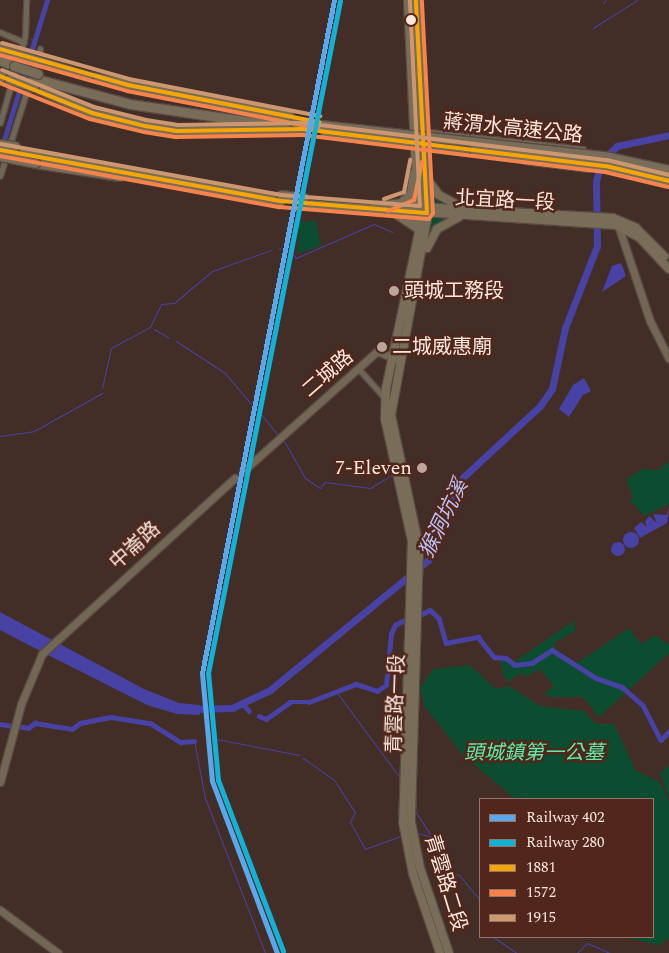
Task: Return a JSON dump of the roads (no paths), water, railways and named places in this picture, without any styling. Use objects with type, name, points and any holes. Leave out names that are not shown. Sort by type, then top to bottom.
[{"type":"highway","points":[[0,49],[88,76],[292,124]]},
{"type":"highway","name":"蔣渭水高速公路","points":[[0,60],[9,73]]},
{"type":"highway","name":"蔣渭水高速公路","points":[[0,66],[9,73],[138,105],[292,124],[351,128],[609,156],[669,170]]},
{"type":"highway","points":[[9,73],[36,80],[92,113],[146,126],[177,131],[292,124]]},
{"type":"highway","name":"蔣渭水高速公路","points":[[292,124],[303,129],[606,166],[669,181]]},
{"type":"highway","points":[[0,144],[14,149],[164,179],[281,198],[374,208],[423,210]]},
{"type":"highway","points":[[0,150],[14,149],[281,198]]},
{"type":"highway","points":[[0,156],[103,175],[164,179]]},
{"type":"highway","points":[[374,208],[401,203],[411,193]]},
{"type":"highway","points":[[374,208],[404,216],[418,230]]},
{"type":"main road","points":[[402,333],[418,230],[423,210],[416,159],[408,0]]},
{"type":"main road","points":[[416,0],[421,131],[425,177],[423,259]]},
{"type":"main road","points":[[411,193],[416,159]]},
{"type":"main road","points":[[385,398],[423,259],[437,229],[464,212],[439,195],[425,177]]},
{"type":"main road","name":"北宜路一段","points":[[423,210],[613,222]]},
{"type":"main road","points":[[613,222],[638,229],[669,261]]},
{"type":"main road","points":[[613,222],[640,238],[669,269]]},
{"type":"main road","name":"青雲路一段","points":[[395,358],[391,415],[413,502],[419,547],[419,588],[407,822]]},
{"type":"main road","name":"青雲路一段","points":[[385,398],[387,434],[405,499],[412,554],[407,822]]},
{"type":"main road","name":"青雲路二段","points":[[407,822],[409,839],[440,953]]},
{"type":"main road","name":"青雲路二段","points":[[409,839],[449,953]]},
{"type":"street","points":[[0,123],[24,42],[26,0]]},
{"type":"street","points":[[0,32],[24,42]]},
{"type":"street","points":[[0,176],[40,48]]},
{"type":"street","points":[[421,131],[583,149]]},
{"type":"street","points":[[422,147],[590,169]]},
{"type":"street","points":[[613,222],[654,332],[669,359]]},
{"type":"street","name":"二城路","points":[[243,471],[377,351],[395,358]]},
{"type":"street","points":[[359,369],[385,398]]},
{"type":"street","name":"中崙路","points":[[0,782],[20,704],[42,654],[235,478]]},
{"type":"street","points":[[0,910],[58,953]]},
{"type":"waterway","points":[[0,153],[47,0]]},
{"type":"waterway","points":[[603,3],[606,0]]},
{"type":"waterway","points":[[593,28],[637,0]]},
{"type":"waterway","points":[[31,39],[35,40]]},
{"type":"waterway","points":[[0,112],[8,83]]},
{"type":"waterway","name":"猴洞坑溪","points":[[191,709],[232,708],[270,690],[428,560],[459,481],[540,406],[552,389],[565,328],[597,246],[596,181],[601,161],[617,146],[669,135]]},
{"type":"waterway","points":[[286,247],[296,258],[374,224],[392,232]]},
{"type":"waterway","points":[[102,388],[111,348],[150,327],[161,304],[174,303],[212,271],[271,250]]},
{"type":"waterway","points":[[154,329],[169,338]]},
{"type":"waterway","points":[[176,341],[225,373],[251,404]]},
{"type":"waterway","points":[[0,436],[34,431],[102,393]]},
{"type":"waterway","points":[[256,408],[279,436]]},
{"type":"waterway","points":[[283,439],[305,478],[320,488],[325,482],[370,488],[393,474]]},
{"type":"waterway","points":[[420,615],[430,610],[439,618],[446,643],[478,637],[494,657],[506,658],[515,665],[532,663],[552,650],[596,678],[622,687],[643,705],[661,740],[669,731]]},
{"type":"waterway","points":[[259,716],[266,719],[290,702],[309,702],[356,684],[377,691],[386,685],[391,634],[395,625],[405,620]]},
{"type":"waterway","points":[[338,694],[398,775]]},
{"type":"waterway","points":[[243,704],[249,711]]},
{"type":"waterway","points":[[18,726],[28,728],[35,723],[72,729],[80,723],[111,717],[150,723],[181,742],[194,741]]},
{"type":"waterway","points":[[0,724],[13,726]]},
{"type":"waterway","points":[[216,739],[299,755]]},
{"type":"waterway","points":[[194,741],[205,798],[265,953]]},
{"type":"waterway","points":[[303,758],[334,780],[355,812],[350,822],[365,849],[403,835]]},
{"type":"waterway","points":[[416,800],[415,811],[430,834]]},
{"type":"waterway","points":[[417,833],[446,840],[442,871],[459,875],[479,899]]},
{"type":"waterway","points":[[494,938],[517,953]]},
{"type":"waterway","points":[[577,953],[587,943],[609,953]]},
{"type":"railway","points":[[279,953],[214,781],[204,673],[336,0]]},
{"type":"rail line","name":"402","points":[[277,953],[212,781],[202,673],[334,0]]},
{"type":"rail line","name":"280","points":[[283,951],[218,780],[208,673],[340,1]]},
{"type":"place","name":"頭城工務段","points":[[394,291]]},
{"type":"place","name":"二城威惠廟","points":[[382,347]]},
{"type":"place","name":"7-Eleven","points":[[422,468]]},
{"type":"park label","name":"頭城鎮第一公墓","points":[[534,753]]}]
